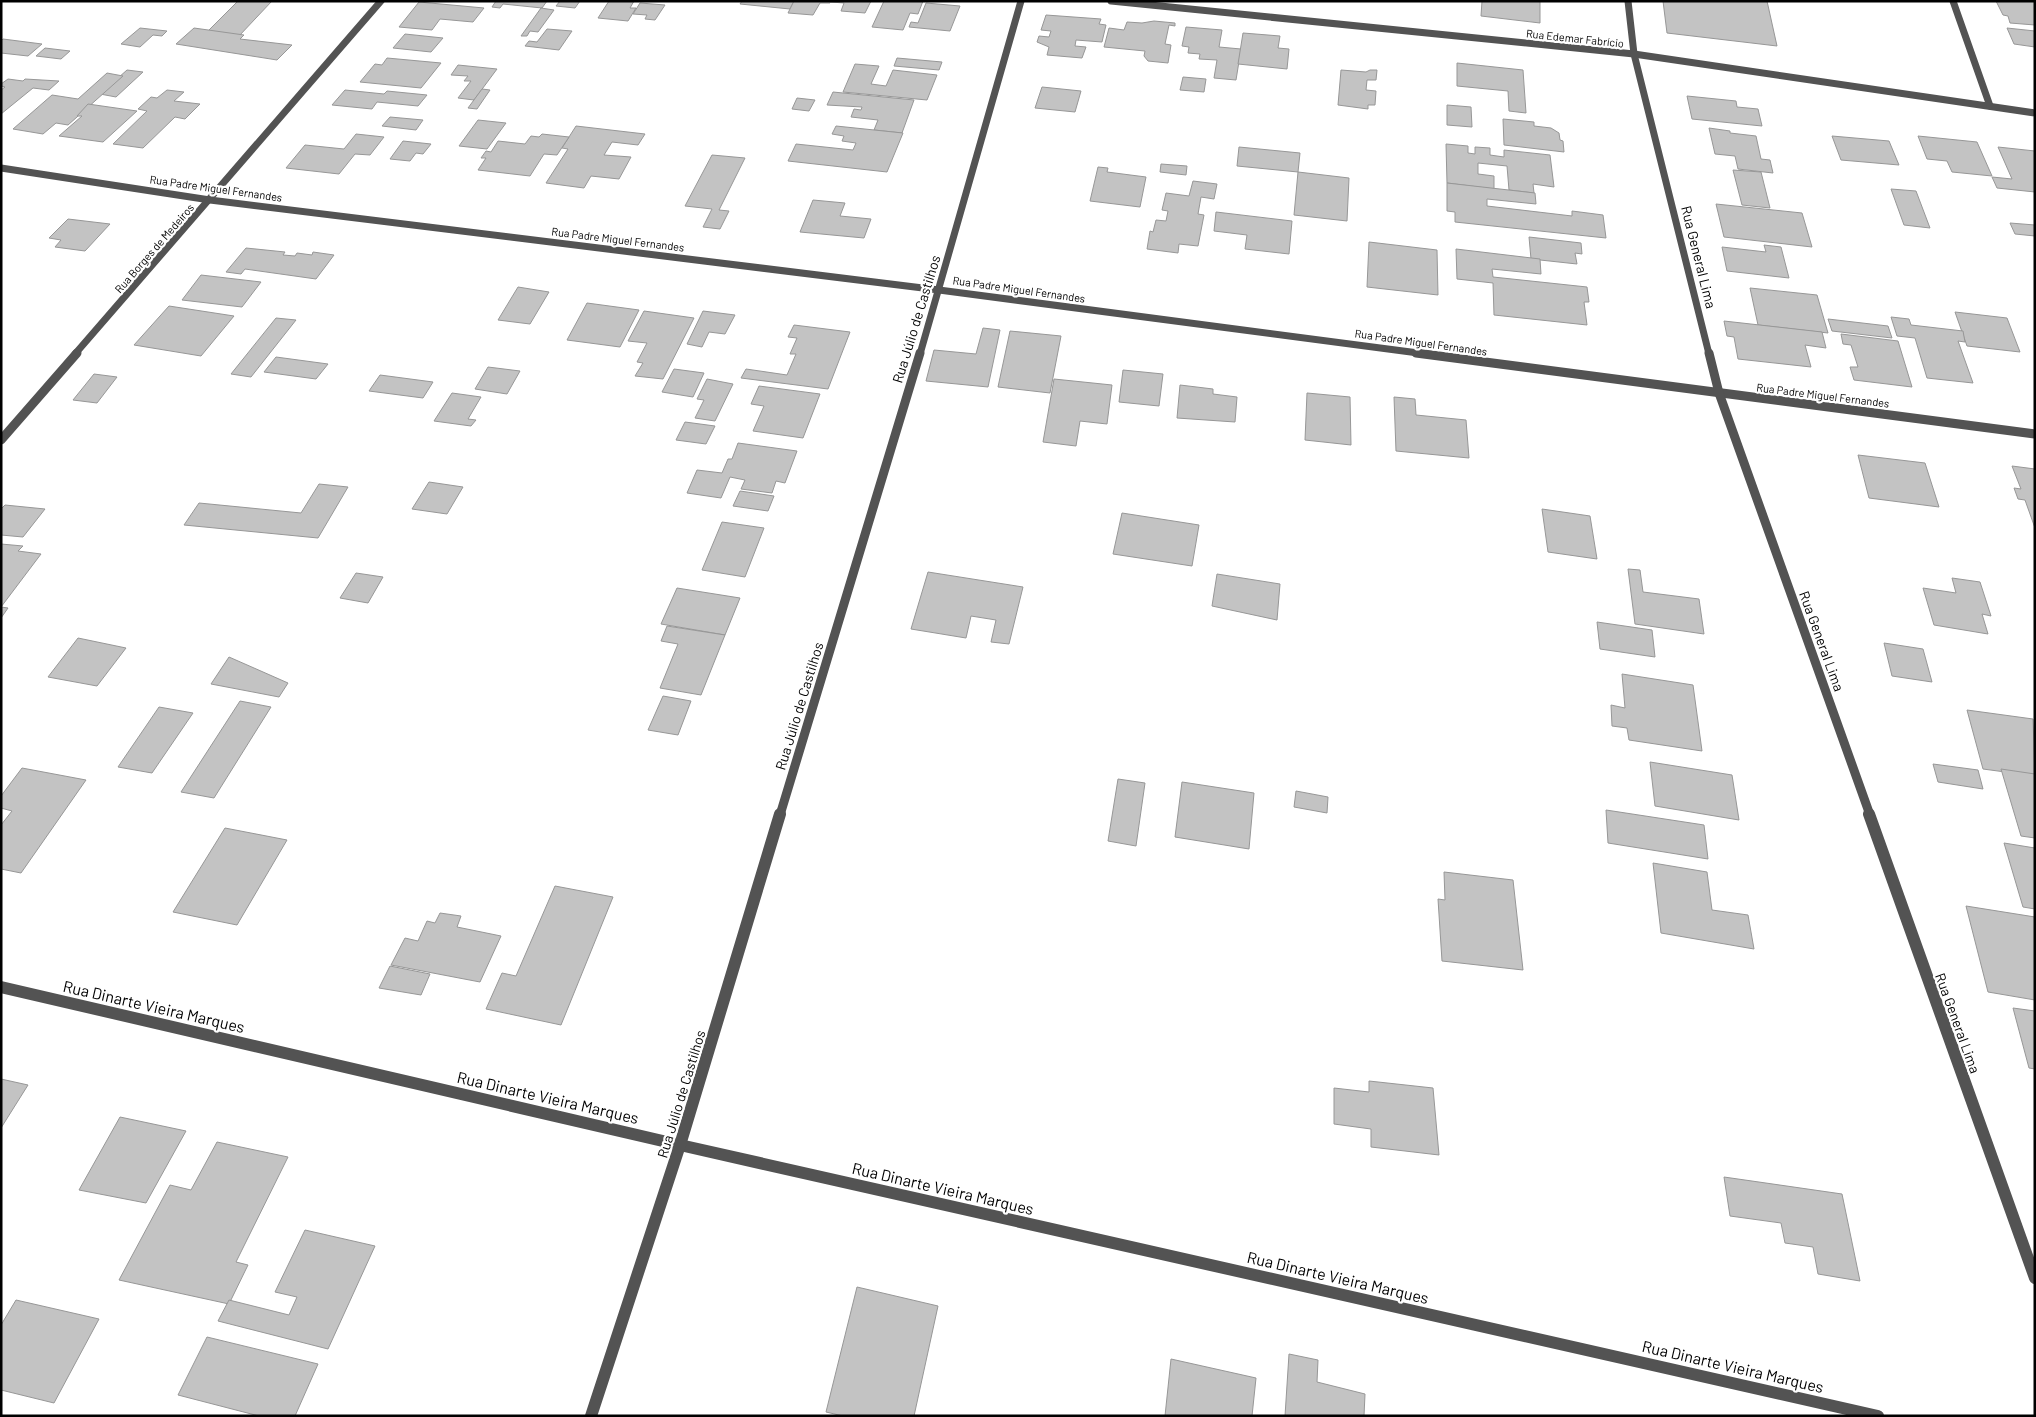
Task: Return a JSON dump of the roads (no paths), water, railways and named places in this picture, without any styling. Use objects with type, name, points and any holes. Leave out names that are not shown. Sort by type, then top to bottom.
[{"type":"street","name":"Rua Borges de Medeiros","points":[[1,440],[381,1]]},
{"type":"street","name":"Rua Júlio de Castilhos","points":[[591,1416],[680,1145],[939,290],[1021,1]]},
{"type":"street","name":"Rua Edemar Fabrício","points":[[1111,1],[1634,54],[2035,112]]},
{"type":"street","name":"Rua General Lima","points":[[1628,1],[1634,54],[1719,393],[2035,1278]]},
{"type":"street","points":[[1953,1],[1990,106]]},
{"type":"street","name":"Rua Padre Miguel Fernandes","points":[[1,168],[210,200],[939,290],[2035,434]]},
{"type":"street","name":"Rua Dinarte Vieira Marques","points":[[1,987],[680,1145],[1878,1416]]}]
